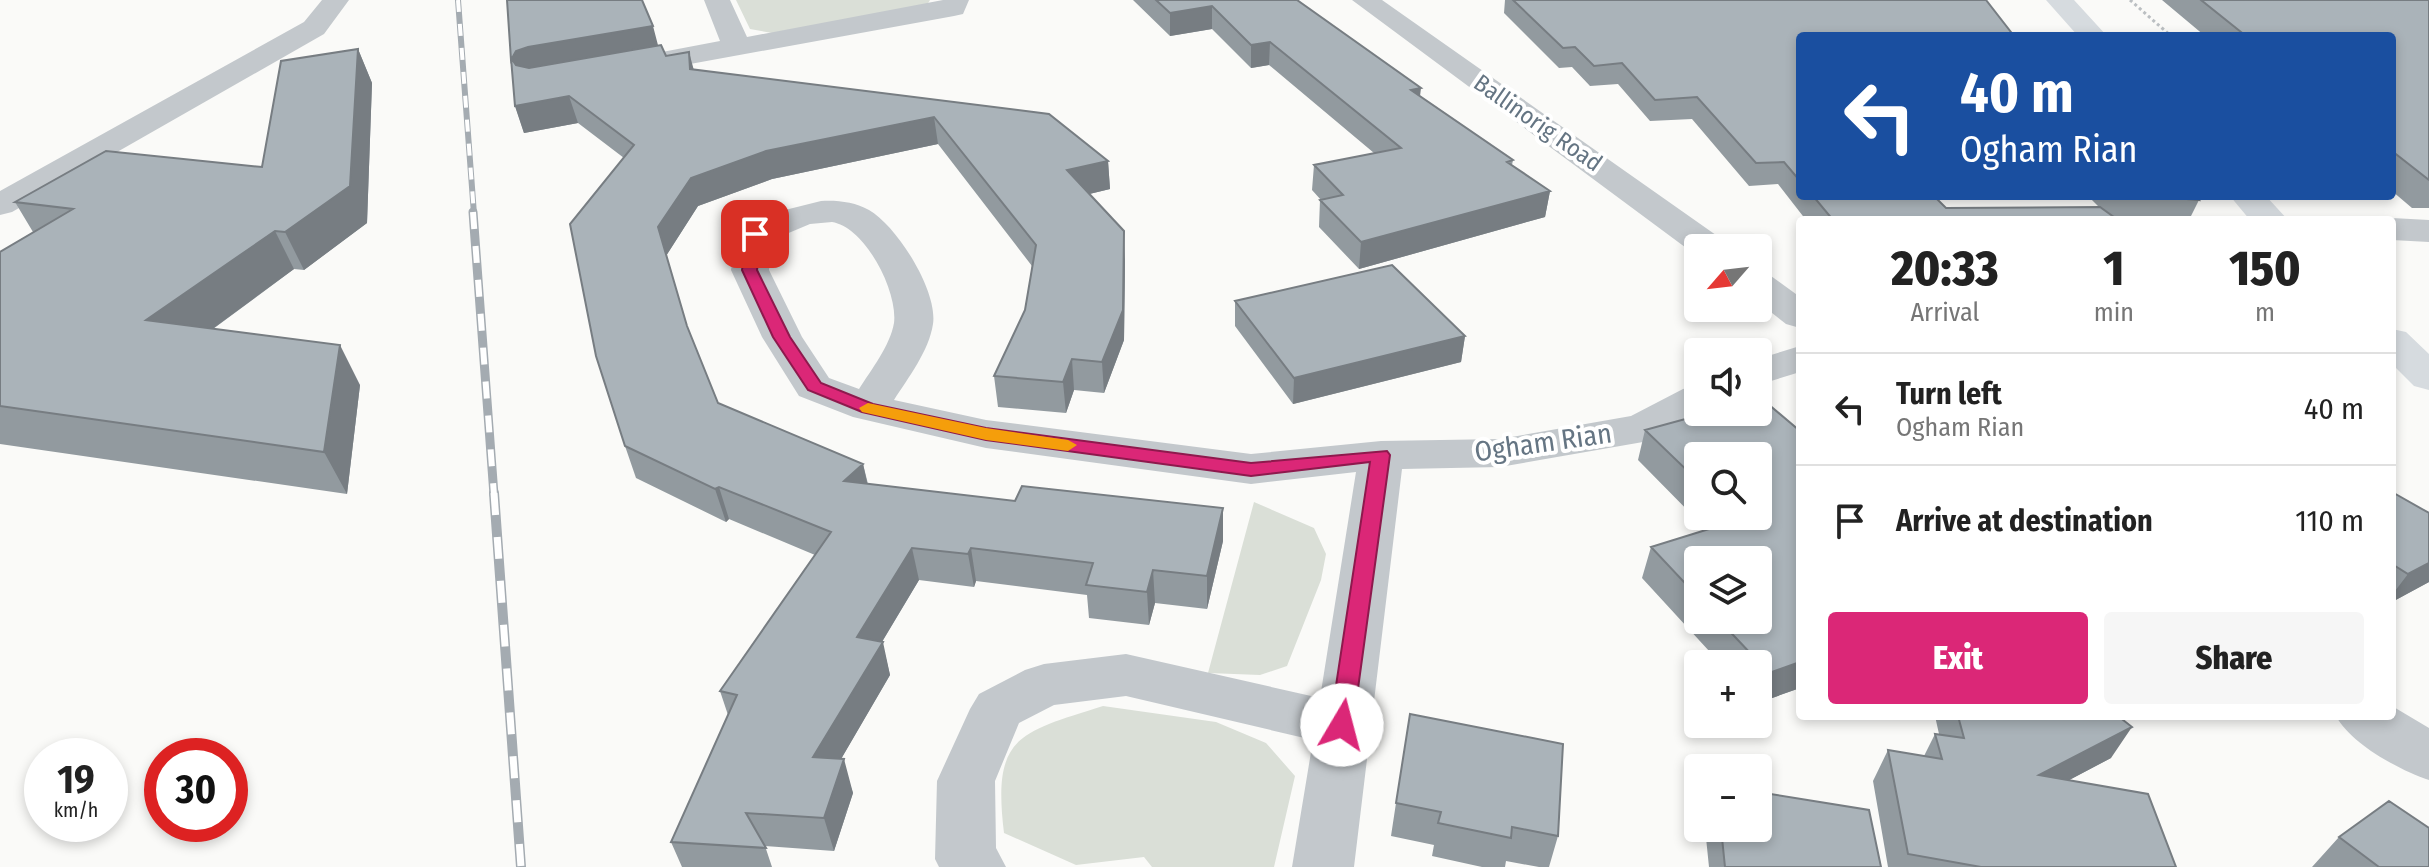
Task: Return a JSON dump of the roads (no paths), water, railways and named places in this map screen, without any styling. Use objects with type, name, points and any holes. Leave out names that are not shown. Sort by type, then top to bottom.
[{"type":"main road","points":[[2059,0],[2089,32]]},
{"type":"main road","points":[[2251,200],[2266,216]]},
{"type":"main road","points":[[2396,345],[2429,377]]},
{"type":"street","points":[[0,205],[314,28],[336,0]]},
{"type":"street","points":[[717,0],[737,47]]},
{"type":"street","points":[[599,71],[954,8],[956,0]]},
{"type":"street","name":"Ballinorig Road","points":[[1365,0],[1691,234]]},
{"type":"street","name":"Ogham Rian","points":[[868,408],[892,368],[914,321],[904,275],[875,232],[845,212],[793,217],[755,234],[750,270],[782,337],[814,387],[868,408],[986,434],[1251,469],[1381,455],[1500,453],[1643,428],[1684,406]]},
{"type":"street","points":[[2396,229],[2429,231]]},
{"type":"street","points":[[1772,295],[1796,313]]},
{"type":"street","points":[[1772,368],[1796,359]]},
{"type":"street","points":[[1323,867],[1381,455]]},
{"type":"street","points":[[975,867],[966,859],[966,781],[998,709],[1044,685],[1126,675],[1342,725]]},
{"type":"street","points":[[2370,720],[2429,757]]},
{"type":"railway","points":[[458,0],[474,214]]},
{"type":"railway","points":[[473,212],[494,495]]},
{"type":"railway","points":[[494,493],[521,867]]}]
